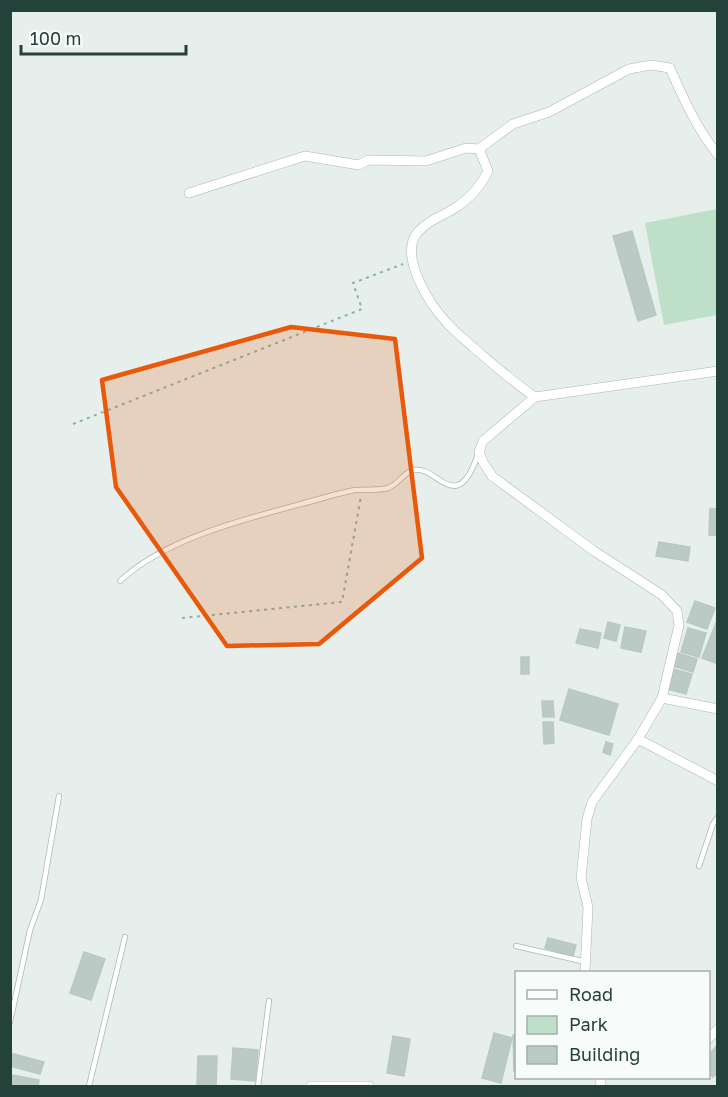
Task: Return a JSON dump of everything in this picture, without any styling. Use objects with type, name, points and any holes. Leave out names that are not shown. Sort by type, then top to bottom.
[{"type":"street","points":[[189,193],[305,156],[359,165],[368,160],[426,161],[466,148],[479,149],[513,124],[549,112],[630,69],[651,65],[670,68],[705,140],[717,155]]},
{"type":"street","points":[[479,149],[488,171],[485,178],[475,192],[455,208],[431,220],[417,233],[410,250],[412,261],[425,292],[446,323],[513,382],[535,397]]},
{"type":"street","points":[[585,971],[588,907],[581,878],[587,819],[592,802],[638,739],[662,698],[679,625],[677,611],[662,595],[594,551],[492,476],[479,452],[483,441],[535,397],[717,370]]},
{"type":"street","points":[[662,698],[717,709]]},
{"type":"street","points":[[638,739],[717,781]]},
{"type":"street","points":[[311,1086],[369,1086]]},
{"type":"lane","points":[[120,581],[135,567],[157,554],[212,531],[337,494],[390,488],[412,471],[421,471],[448,484],[458,486],[467,480],[479,452]]},
{"type":"lane","points":[[10,1022],[30,930],[41,900],[59,796]]},
{"type":"lane","points":[[699,866],[717,817]]},
{"type":"lane","points":[[89,1086],[125,937]]},
{"type":"lane","points":[[516,946],[586,962]]},
{"type":"lane","points":[[258,1086],[269,1001]]},
{"type":"path","points":[[73,424],[362,309],[353,283],[412,261]]},
{"type":"path","points":[[182,618],[342,602],[362,490]]},
{"type":"highlighted area","points":[[291,327],[395,339],[422,558],[319,644],[227,646],[116,487],[102,380]]},
{"type":"green space","points":[[717,209],[717,315],[664,325],[645,223]]},
{"type":"building","points":[[632,231],[656,315],[638,321],[613,236]]},
{"type":"building","points":[[710,509],[718,509],[718,535],[709,535]]},
{"type":"building","points":[[659,542],[690,547],[688,561],[656,556]]},
{"type":"building","points":[[695,601],[715,608],[707,629],[687,622]]},
{"type":"building","points":[[718,618],[718,664],[702,658]]},
{"type":"building","points":[[608,622],[620,625],[616,641],[604,638]]},
{"type":"building","points":[[625,627],[646,631],[641,652],[621,648]]},
{"type":"building","points":[[688,628],[706,633],[699,657],[681,652]]},
{"type":"building","points":[[580,629],[601,633],[598,648],[576,643]]},
{"type":"building","points":[[677,653],[697,659],[693,672],[673,666]]},
{"type":"building","points":[[521,657],[529,657],[529,674],[521,674]]},
{"type":"building","points":[[673,669],[692,674],[686,694],[667,689]]},
{"type":"building","points":[[569,689],[618,704],[609,735],[560,720]]},
{"type":"building","points":[[542,701],[553,701],[554,717],[543,717]]},
{"type":"building","points":[[543,722],[553,722],[554,743],[544,744]]},
{"type":"building","points":[[606,742],[613,744],[610,755],[603,752]]},
{"type":"building","points":[[548,938],[576,945],[573,956],[545,948]]},
{"type":"building","points":[[84,952],[105,959],[91,1000],[70,993]]},
{"type":"building","points":[[494,1033],[512,1038],[501,1083],[482,1078]]},
{"type":"building","points":[[513,1035],[515,1035],[515,1071]]},
{"type":"building","points":[[393,1036],[410,1039],[404,1076],[387,1073]]},
{"type":"building","points":[[718,1044],[718,1072],[713,1077],[710,1075],[710,1054]]},
{"type":"building","points":[[233,1048],[258,1050],[255,1081],[231,1079]]},
{"type":"building","points":[[10,1053],[44,1062],[40,1074],[10,1066]]},
{"type":"building","points":[[198,1056],[217,1056],[216,1086],[197,1086]]},
{"type":"building","points":[[13,1075],[39,1080],[38,1086],[11,1086]]}]
